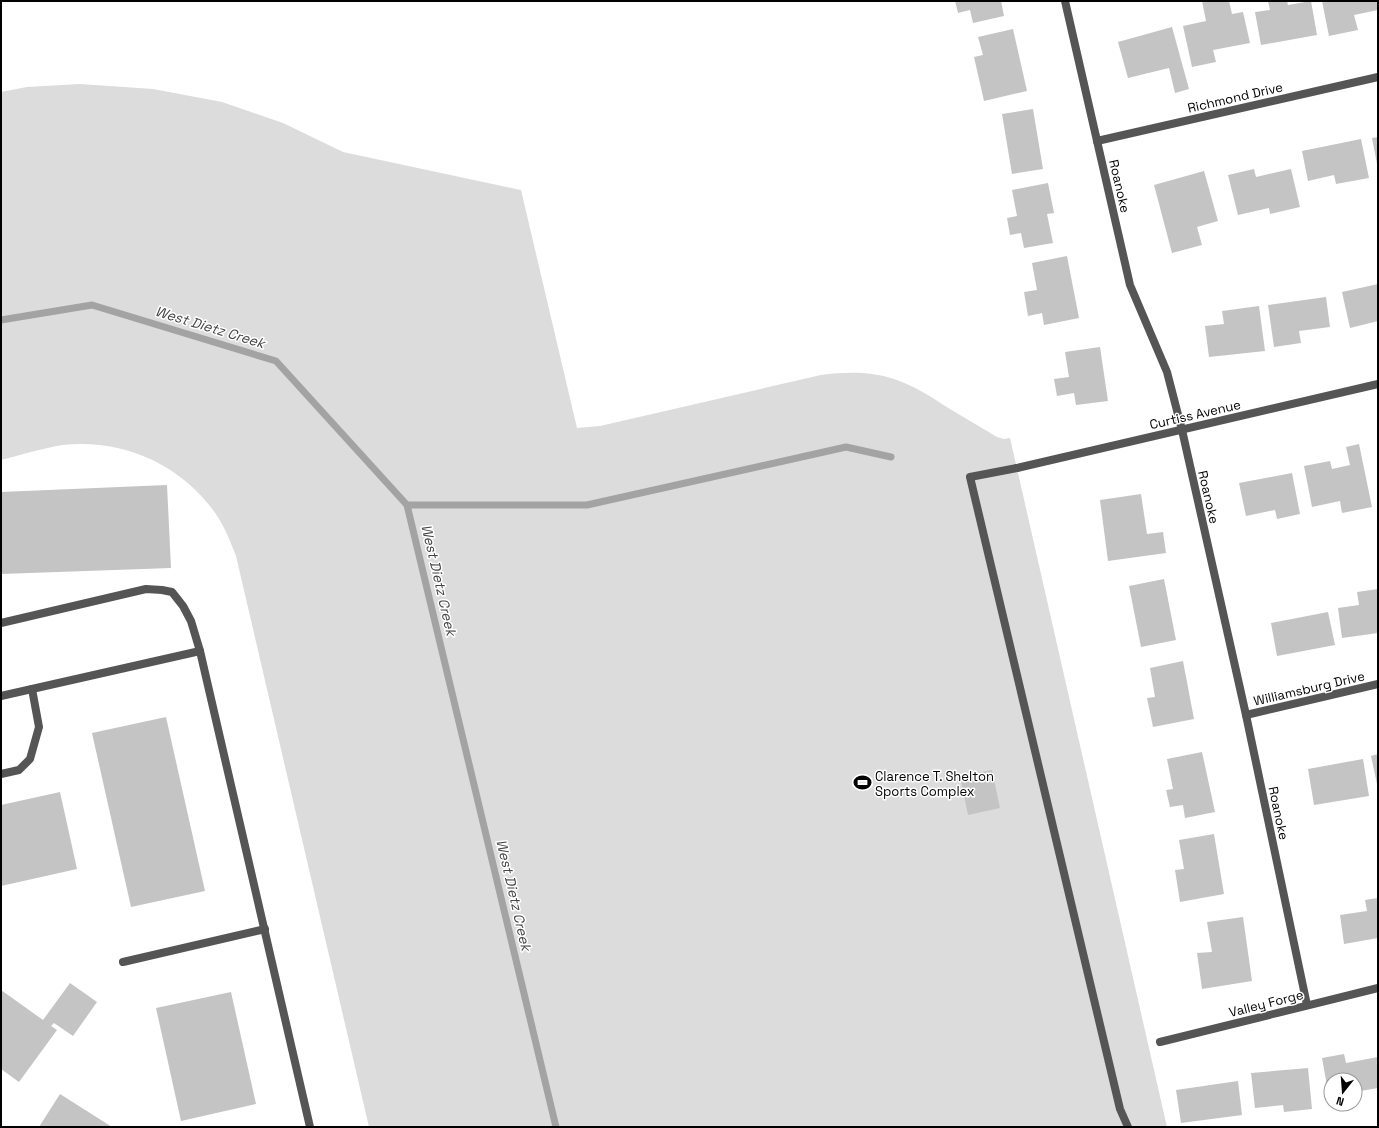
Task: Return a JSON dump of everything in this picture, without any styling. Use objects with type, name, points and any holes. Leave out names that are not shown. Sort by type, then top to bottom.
[{"type":"street","name":"Roanoke","points":[[1065,1],[1130,285],[1167,372],[1182,430],[1246,715],[1307,1004]]},
{"type":"street","name":"Richmond Drive","points":[[1097,141],[1378,77]]},
{"type":"street","name":"Curtiss Avenue","points":[[1128,1127],[1120,1109],[970,477],[1017,468],[1378,384]]},
{"type":"street","points":[[1,623],[146,589],[172,592],[183,606],[191,621],[200,651],[310,1127]]},
{"type":"street","points":[[1,696],[200,651]]},
{"type":"street","name":"Williamsburg Drive","points":[[1246,715],[1378,684]]},
{"type":"street","points":[[1,774],[19,770],[30,759],[39,727],[32,689]]},
{"type":"street","points":[[123,962],[265,929]]},
{"type":"street","name":"Valley Forge","points":[[1160,1042],[1307,1004],[1378,988]]},
{"type":"shaded area","points":[[80,84],[153,89],[222,102],[283,123],[343,152],[521,190],[577,428],[600,426],[821,375],[858,373],[885,376],[907,384],[927,394],[997,437],[1004,439],[1010,438],[1167,1127],[369,1127],[236,556],[221,523],[209,505],[179,476],[144,456],[125,450],[84,444],[63,445],[1,460],[1,92],[27,87]]},
{"type":"building","points":[[955,1],[1001,1],[1004,16],[973,23],[970,10],[958,13]]},
{"type":"building","points":[[1202,1],[1229,1],[1232,14],[1243,12],[1250,43],[1213,50],[1216,62],[1192,67],[1183,26],[1206,21]]},
{"type":"building","points":[[1268,1],[1287,1],[1288,5],[1311,1],[1317,35],[1261,45],[1255,12],[1270,10]]},
{"type":"building","points":[[1322,1],[1378,1],[1378,10],[1354,15],[1358,30],[1329,36]]},
{"type":"building","points":[[1172,27],[1189,89],[1175,93],[1169,68],[1128,78],[1118,42]]},
{"type":"building","points":[[1013,29],[1027,91],[984,101],[974,57],[983,55],[978,37]]},
{"type":"building","points":[[1033,109],[1043,169],[1012,174],[1002,114]]},
{"type":"building","points":[[1378,137],[1378,164],[1377,164],[1372,138]]},
{"type":"building","points":[[1361,139],[1369,178],[1336,184],[1334,175],[1308,181],[1302,151]]},
{"type":"building","points":[[1254,169],[1256,177],[1291,169],[1300,207],[1270,214],[1269,208],[1238,215],[1228,175]]},
{"type":"building","points":[[1204,171],[1218,221],[1197,227],[1202,245],[1172,253],[1154,185]]},
{"type":"building","points":[[1048,183],[1054,213],[1047,214],[1053,243],[1024,248],[1021,233],[1010,235],[1007,218],[1017,216],[1012,190]]},
{"type":"building","points":[[1067,256],[1079,318],[1044,325],[1042,313],[1028,316],[1024,292],[1037,290],[1032,263]]},
{"type":"building","points":[[1378,284],[1378,321],[1350,328],[1342,292]]},
{"type":"building","points":[[1326,297],[1330,327],[1299,331],[1301,343],[1274,347],[1268,305]]},
{"type":"building","points":[[1259,306],[1265,351],[1209,357],[1205,326],[1224,324],[1222,311]]},
{"type":"building","points":[[1100,347],[1108,401],[1076,405],[1074,393],[1057,396],[1054,379],[1069,377],[1065,352]]},
{"type":"building","points":[[1359,444],[1372,507],[1342,513],[1340,501],[1312,507],[1304,466],[1330,461],[1332,469],[1350,465],[1346,447]]},
{"type":"building","points":[[1292,473],[1300,514],[1277,519],[1275,510],[1246,516],[1239,483]]},
{"type":"building","points":[[167,485],[171,568],[1,574],[1,492]]},
{"type":"building","points":[[1141,494],[1147,534],[1163,532],[1166,553],[1108,561],[1100,500]]},
{"type":"building","points":[[1164,579],[1176,640],[1141,647],[1129,586]]},
{"type":"building","points":[[1378,589],[1378,633],[1342,638],[1338,608],[1359,605],[1357,592]]},
{"type":"building","points":[[1328,612],[1335,645],[1277,656],[1271,623]]},
{"type":"building","points":[[1183,661],[1194,719],[1153,727],[1147,698],[1155,697],[1150,668]]},
{"type":"building","points":[[166,717],[205,891],[131,907],[92,733]]},
{"type":"building","points":[[1202,752],[1215,812],[1185,818],[1183,805],[1170,807],[1166,790],[1173,789],[1167,759]]},
{"type":"building","points":[[1378,754],[1378,784],[1377,784],[1371,756]]},
{"type":"building","points":[[1363,759],[1369,796],[1314,805],[1308,769]]},
{"type":"building","points":[[992,770],[1000,808],[968,815],[960,776]]},
{"type":"building","points":[[60,792],[77,869],[1,886],[1,805]]},
{"type":"building","points":[[1214,834],[1224,894],[1180,902],[1175,870],[1184,869],[1179,840]]},
{"type":"building","points":[[1378,898],[1378,938],[1344,944],[1340,915],[1367,911],[1365,900]]},
{"type":"building","points":[[1243,917],[1252,981],[1202,989],[1197,953],[1212,952],[1207,922]]},
{"type":"building","points":[[70,983],[97,1002],[73,1036],[54,1023],[51,1026],[57,1030],[19,1082],[1,1069],[1,990],[43,1020]]},
{"type":"building","points":[[231,992],[256,1104],[181,1121],[156,1008]]},
{"type":"building","points":[[1344,1054],[1346,1063],[1378,1057],[1378,1088],[1363,1091],[1363,1072],[1325,1072],[1322,1058]]},
{"type":"building","points":[[1308,1068],[1312,1109],[1284,1112],[1283,1105],[1255,1108],[1251,1073]]},
{"type":"building","points":[[1238,1081],[1242,1115],[1181,1123],[1176,1090]]},
{"type":"building","points":[[60,1094],[112,1127],[39,1127]]},
{"type":"waterway","name":"West Dietz Creek","points":[[1,320],[92,305],[276,361],[407,505],[556,1127]]},
{"type":"waterway","points":[[407,505],[587,505],[846,447],[891,457]]},
{"type":"place","name":"Clarence T. Shelton Sports Complex","points":[[862,783]]}]
